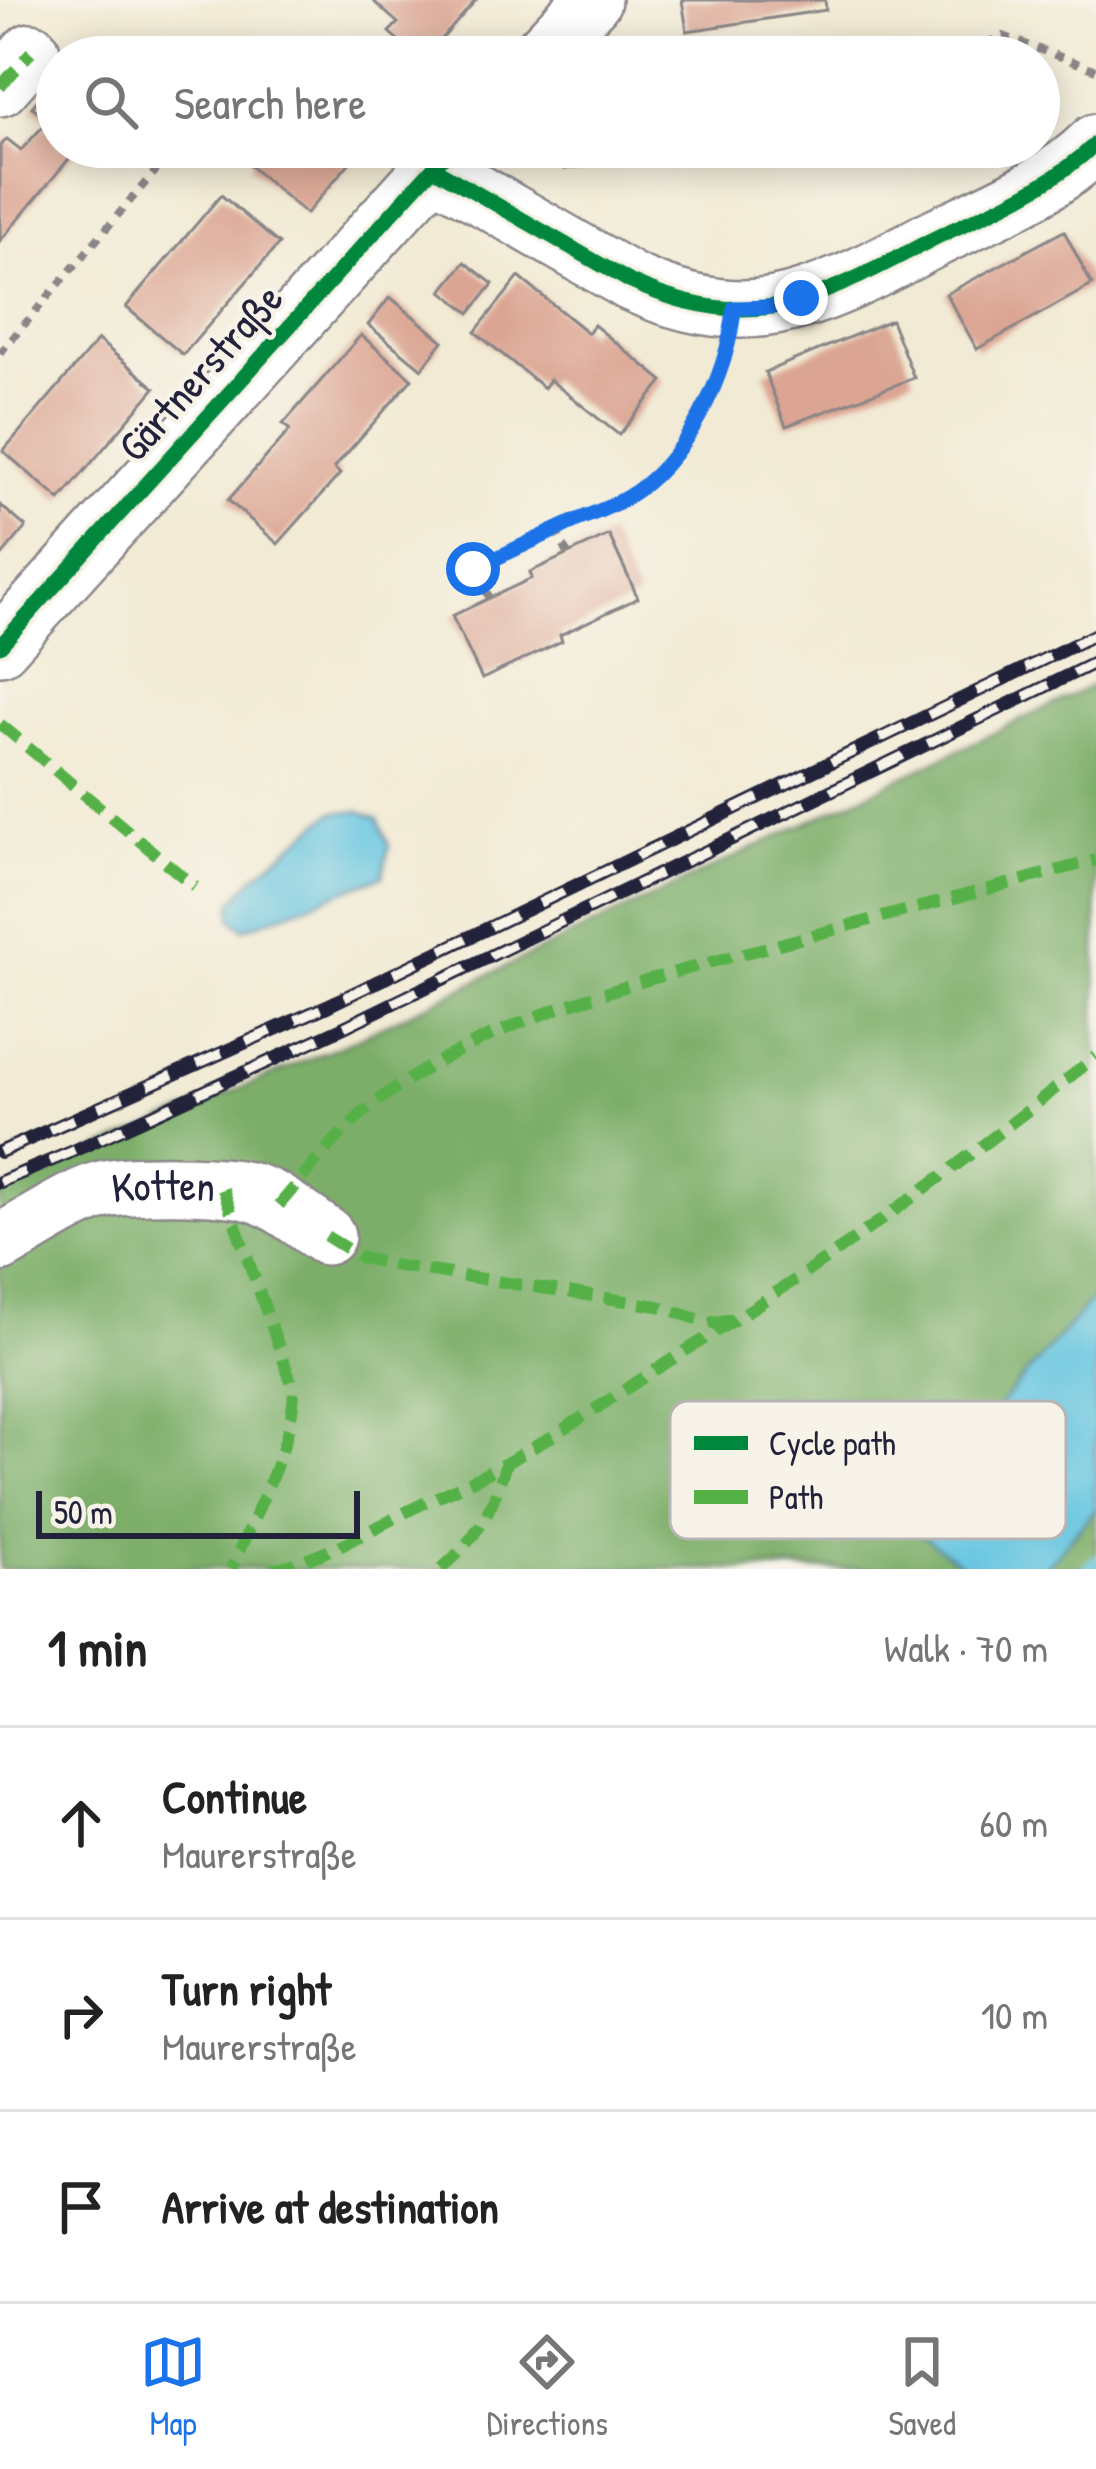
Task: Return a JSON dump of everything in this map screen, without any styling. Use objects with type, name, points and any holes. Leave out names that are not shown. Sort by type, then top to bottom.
[{"type":"street","points":[[558,36],[592,0]]},
{"type":"street","points":[[459,168],[642,287],[718,310],[773,307],[830,289],[1054,179],[1096,143]]},
{"type":"street","name":"Gärtnerstraße","points":[[0,646],[432,168]]},
{"type":"street","name":"Kotten","points":[[0,1243],[78,1200],[114,1187],[254,1192],[326,1237]]},
{"type":"path","points":[[1060,57],[1096,70]]},
{"type":"path","points":[[0,353],[158,168]]},
{"type":"path","points":[[490,598],[473,569],[628,497],[691,433],[713,388],[731,334],[734,308]]},
{"type":"path","points":[[556,530],[568,554]]},
{"type":"green space","points":[[1096,684],[1096,1295],[1003,1401],[670,1401],[670,1539],[929,1539],[968,1569],[0,1569],[0,1191],[349,1042]]},
{"type":"green space","points":[[1096,1509],[1096,1569],[1044,1569]]},
{"type":"water","points":[[360,811],[378,819],[389,845],[383,876],[244,929],[232,919],[232,903],[254,877],[333,812]]},
{"type":"water","points":[[1096,1295],[1096,1509],[1044,1569],[968,1569],[927,1539],[1066,1539],[1066,1401],[1003,1401]]},
{"type":"building","points":[[372,0],[476,0],[444,36],[393,36],[389,32],[398,23]]},
{"type":"building","points":[[682,0],[825,0],[826,10],[687,31]]},
{"type":"building","points":[[36,134],[36,168],[61,168],[0,241],[0,146],[7,139],[21,150]]},
{"type":"building","points":[[252,168],[345,168],[306,214]]},
{"type":"building","points":[[221,195],[279,244],[183,355],[126,307]]},
{"type":"building","points":[[1064,231],[1092,285],[977,349],[946,294]]},
{"type":"building","points":[[465,262],[493,284],[470,313],[442,291]]},
{"type":"building","points":[[519,277],[588,333],[594,325],[663,381],[619,435],[550,380],[544,388],[475,332]]},
{"type":"building","points":[[390,297],[443,341],[422,369],[368,325]]},
{"type":"building","points":[[891,320],[914,378],[786,426],[765,372]]},
{"type":"building","points":[[361,335],[412,379],[334,468],[340,474],[278,544],[228,500],[290,430],[283,424]]},
{"type":"building","points":[[98,340],[155,388],[60,500],[3,451]]},
{"type":"building","points":[[0,505],[26,527],[0,558]]},
{"type":"building","points":[[609,535],[638,598],[482,679],[452,616]]},
{"type":"waterway","points":[[1090,1569],[1096,1562]]},
{"type":"railway","points":[[0,1152],[327,1006],[1096,634]]},
{"type":"railway","points":[[0,1182],[342,1028],[1096,662]]},
{"type":"marked path","points":[[0,87],[31,52]]},
{"type":"marked path","points":[[0,724],[195,887]]},
{"type":"marked path","points":[[279,1205],[372,1105],[427,1068],[511,1027],[643,981],[1096,860]]},
{"type":"marked path","points":[[272,1569],[349,1541],[494,1469],[572,1424],[842,1248],[1096,1056]]},
{"type":"marked path","points":[[223,1189],[294,1390],[279,1458],[231,1569]]},
{"type":"marked path","points":[[326,1236],[362,1258],[398,1266],[658,1306],[709,1323],[733,1319]]},
{"type":"marked path","points":[[441,1569],[482,1521],[506,1463]]},
{"type":"cycle path","points":[[433,168],[631,282],[666,296],[738,309],[775,306],[838,286],[1041,185],[1096,143]]},
{"type":"cycle path","points":[[0,646],[433,168]]},
{"type":"route","points":[[473,569],[628,497],[691,433],[713,388],[731,334],[734,308],[773,307],[801,298]]}]
